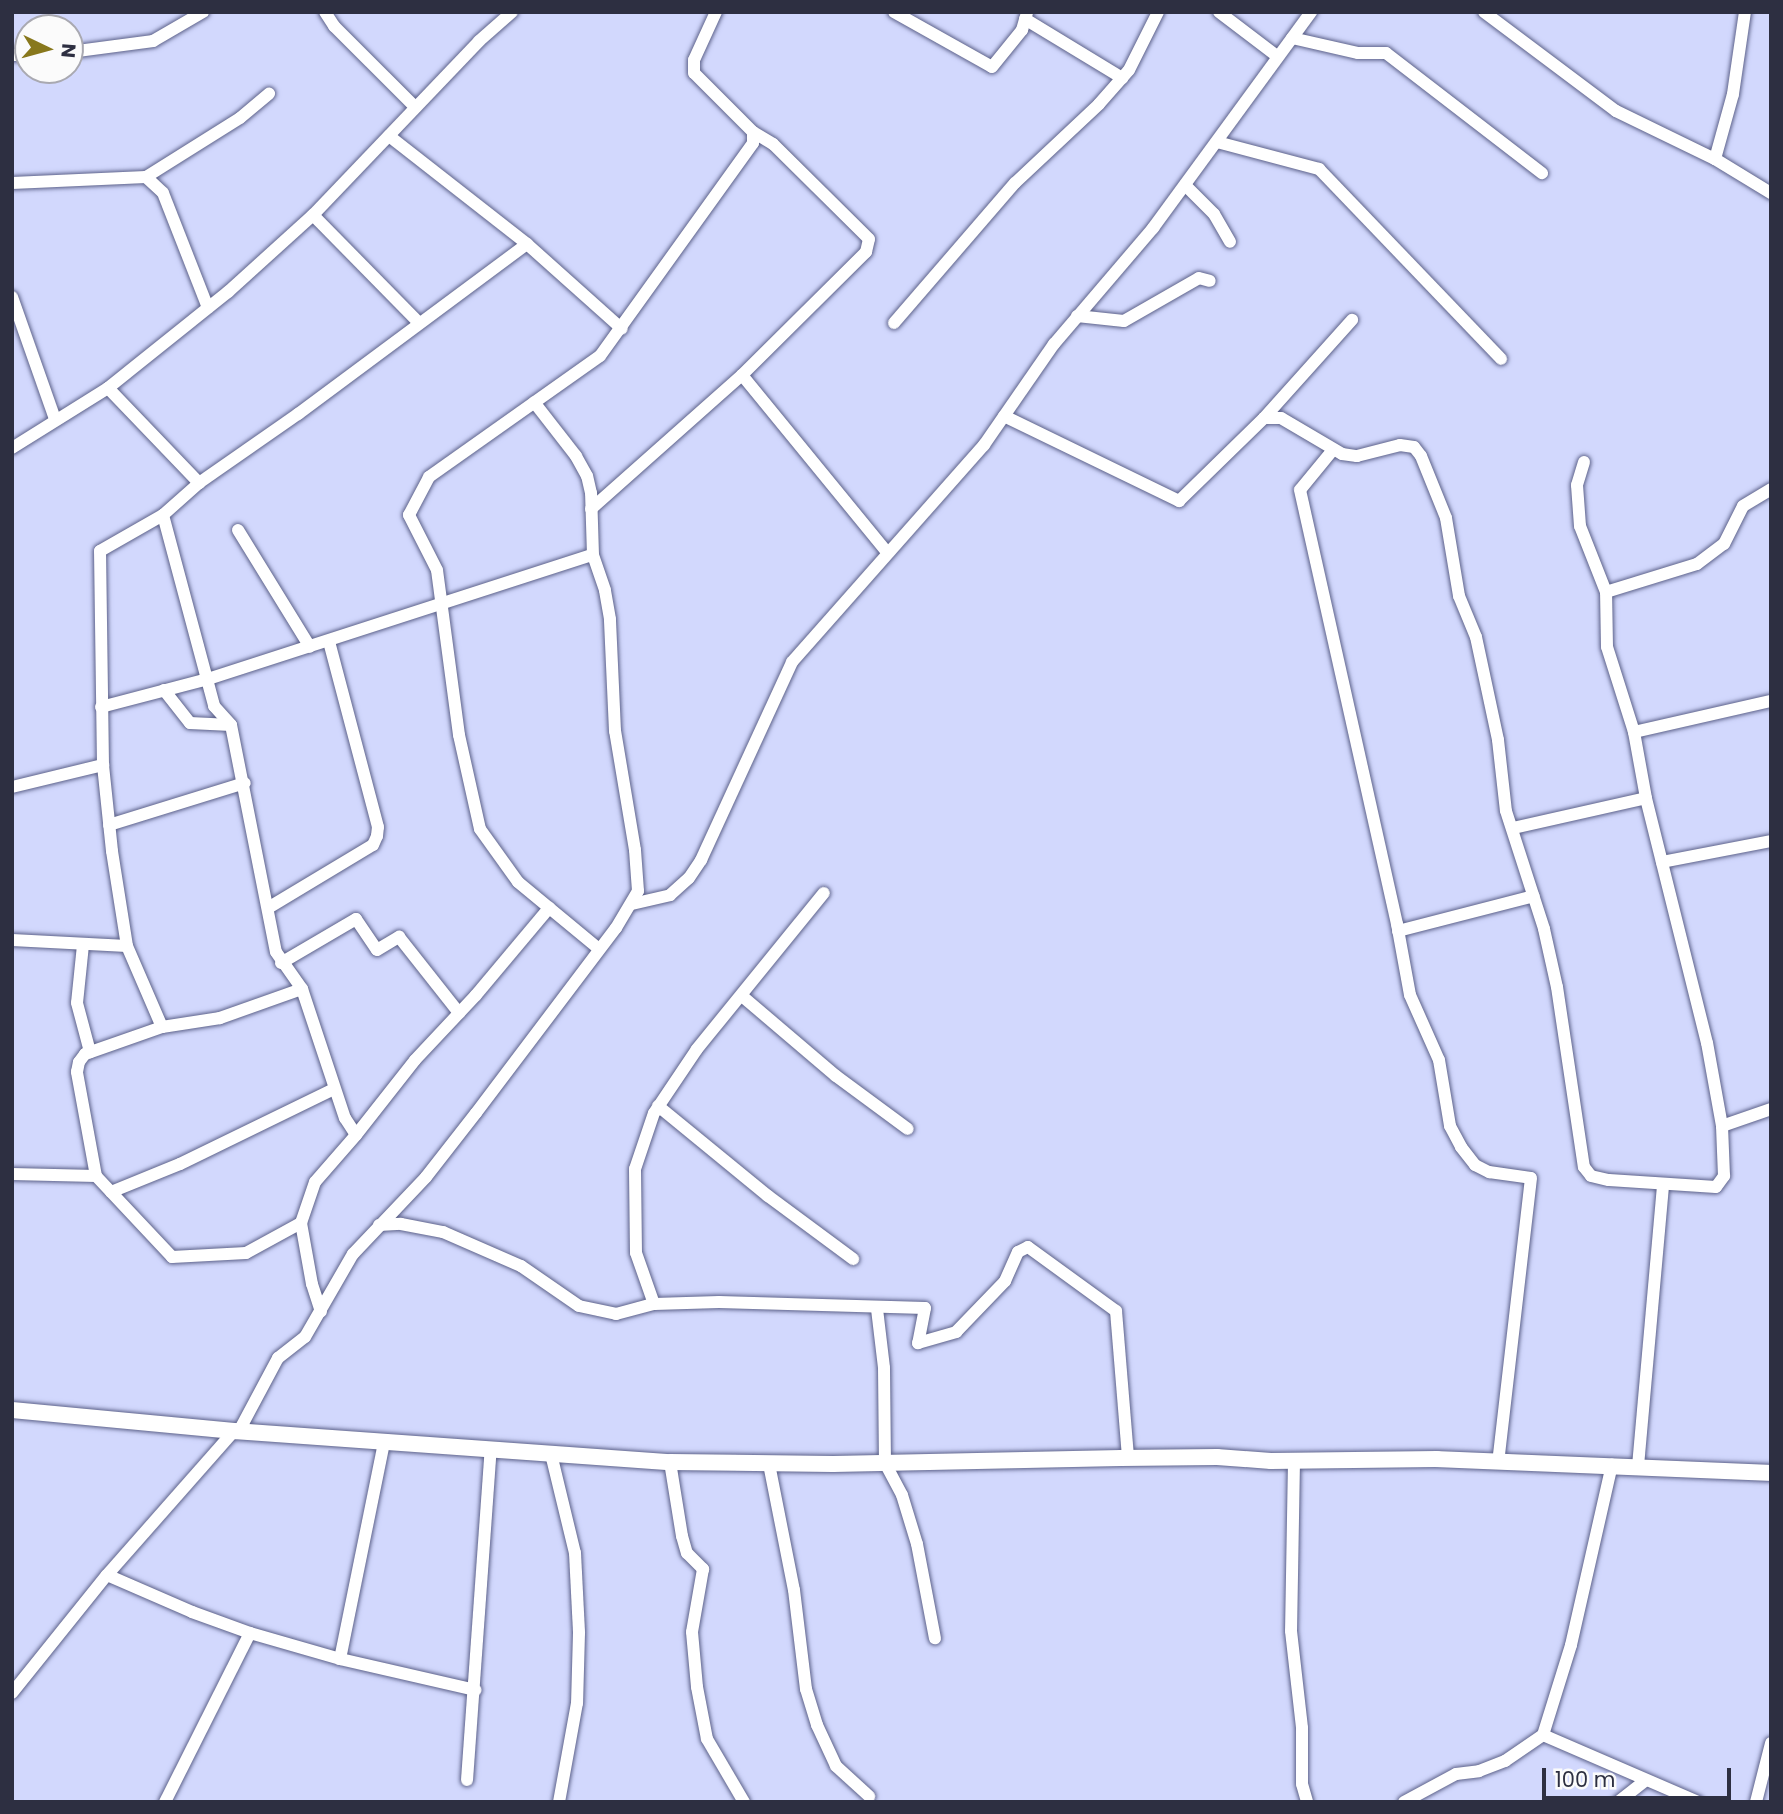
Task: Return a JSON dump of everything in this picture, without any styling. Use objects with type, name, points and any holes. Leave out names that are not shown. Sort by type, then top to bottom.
[{"type":"street","points":[[84,50],[153,41],[203,12]]},
{"type":"street","points":[[325,12],[334,26],[415,107]]},
{"type":"street","points":[[12,448],[108,388],[208,308],[313,215],[479,41],[513,12]]},
{"type":"street","points":[[592,509],[742,375],[866,252],[869,239],[773,144],[753,132],[694,73],[694,60],[716,12]]},
{"type":"street","points":[[894,12],[992,67],[1022,30],[1026,15],[1122,78]]},
{"type":"street","points":[[894,323],[1015,183],[1129,70],[1158,12]]},
{"type":"street","points":[[1219,12],[1278,57]]},
{"type":"street","points":[[632,904],[670,895],[689,878],[701,860],[792,662],[984,445],[1054,344],[1153,228],[1311,12]]},
{"type":"street","points":[[1484,12],[1616,111],[1715,159],[1771,193]]},
{"type":"street","points":[[1715,159],[1733,94],[1745,12]]},
{"type":"street","points":[[1292,38],[1357,53],[1386,53],[1542,173]]},
{"type":"street","points":[[12,183],[146,177],[240,118],[270,94]]},
{"type":"street","points":[[599,949],[518,882],[480,829],[459,735],[444,604],[437,570],[409,514],[429,477],[600,356],[622,329],[753,143],[753,132]]},
{"type":"street","points":[[390,136],[527,244],[622,329]]},
{"type":"street","points":[[1217,142],[1319,169],[1501,359]]},
{"type":"street","points":[[146,177],[163,193],[208,308]]},
{"type":"street","points":[[1185,184],[1214,214],[1230,242]]},
{"type":"street","points":[[313,215],[419,323]]},
{"type":"street","points":[[162,1027],[127,946],[109,825],[103,765],[100,551],[163,514],[199,482],[298,414],[527,244]]},
{"type":"street","points":[[1077,316],[1124,321],[1199,278],[1210,281]]},
{"type":"street","points":[[12,297],[55,419]]},
{"type":"street","points":[[1004,416],[1179,501],[1264,418],[1352,320]]},
{"type":"street","points":[[742,375],[887,552]]},
{"type":"street","points":[[108,388],[199,482]]},
{"type":"street","points":[[12,1693],[107,1575],[236,1431],[278,1358],[305,1337],[353,1254],[426,1177],[554,1012],[632,904],[638,891],[639,876],[615,731],[610,619],[605,590],[593,555],[592,509],[587,476],[576,456],[534,402]]},
{"type":"street","points":[[1264,418],[1281,418],[1332,451],[1357,456],[1399,445],[1413,447],[1421,456],[1440,497],[1460,596],[1476,637],[1500,750],[1506,811],[1534,896],[1557,987],[1584,1167],[1591,1176],[1663,1185],[1716,1187],[1721,1184],[1724,1162],[1722,1126],[1707,1043],[1661,862],[1634,732],[1608,647],[1605,592],[1580,526],[1577,485],[1584,462]]},
{"type":"street","points":[[1332,451],[1300,490],[1410,995],[1439,1059],[1445,1080],[1450,1126],[1475,1165],[1489,1172],[1531,1178],[1498,1462]]},
{"type":"street","points":[[1605,592],[1697,564],[1724,544],[1743,506],[1771,489]]},
{"type":"street","points":[[163,514],[214,706],[231,725],[245,783],[276,952],[281,963],[302,989],[334,1089],[345,1118],[356,1135]]},
{"type":"street","points":[[238,530],[310,646]]},
{"type":"street","points":[[102,707],[208,679],[593,555]]},
{"type":"street","points":[[268,908],[373,845],[377,836],[377,827],[329,641]]},
{"type":"street","points":[[164,690],[190,723],[231,725]]},
{"type":"street","points":[[1634,732],[1771,701]]},
{"type":"street","points":[[12,788],[103,765]]},
{"type":"street","points":[[109,825],[245,783]]},
{"type":"street","points":[[1513,828],[1646,798]]},
{"type":"street","points":[[1661,862],[1771,841]]},
{"type":"street","points":[[654,1304],[636,1253],[635,1169],[658,1106],[697,1049],[824,893]]},
{"type":"street","points":[[1398,931],[1534,896]]},
{"type":"street","points":[[321,1312],[312,1284],[301,1223],[315,1182],[415,1060],[549,908]]},
{"type":"street","points":[[281,963],[356,919],[377,950],[400,937],[459,1013]]},
{"type":"street","points":[[12,940],[127,946]]},
{"type":"street","points":[[83,945],[77,1003],[90,1052]]},
{"type":"street","points":[[301,1223],[246,1253],[181,1258],[166,1252],[96,1176],[77,1072],[79,1062],[90,1052],[162,1027],[220,1018],[302,989]]},
{"type":"street","points":[[741,996],[836,1076],[908,1129]]},
{"type":"street","points":[[111,1192],[242,1135],[334,1089]]},
{"type":"street","points":[[658,1106],[768,1196],[853,1259]]},
{"type":"street","points":[[1722,1126],[1771,1109]]},
{"type":"street","points":[[12,1174],[96,1176]]},
{"type":"street","points":[[1638,1466],[1663,1185]]},
{"type":"street","points":[[379,1225],[401,1224],[443,1233],[521,1266],[579,1306],[616,1314],[654,1304],[719,1302],[877,1309],[925,1308],[918,1343],[956,1332],[1006,1282],[1018,1252],[1028,1247],[1116,1311],[1128,1458]]},
{"type":"street","points":[[877,1309],[884,1368],[885,1463],[902,1495],[917,1544],[935,1638]]},
{"type":"street","points":[[12,1410],[236,1431],[670,1462],[769,1464],[1128,1458],[1294,1461],[1437,1459],[1771,1473]]},
{"type":"street","points":[[340,1659],[384,1441]]},
{"type":"street","points":[[467,1780],[491,1449]]},
{"type":"street","points":[[551,1454],[575,1553],[579,1633],[577,1703],[559,1802]]},
{"type":"street","points":[[1294,1461],[1291,1631],[1302,1728],[1303,1784],[1307,1802]]},
{"type":"street","points":[[670,1462],[687,1553],[703,1569],[692,1632],[697,1687],[707,1739],[719,1764],[734,1782],[744,1802]]},
{"type":"street","points":[[769,1464],[794,1590],[806,1689],[817,1725],[836,1766],[869,1796]]},
{"type":"street","points":[[1404,1802],[1433,1783],[1456,1774],[1479,1771],[1504,1761],[1543,1735],[1571,1645],[1612,1465]]},
{"type":"street","points":[[107,1575],[250,1633],[340,1659],[475,1690]]},
{"type":"street","points":[[165,1802],[250,1633]]},
{"type":"street","points":[[1543,1735],[1698,1802]]},
{"type":"street","points":[[1756,1802],[1771,1743]]},
{"type":"street","points":[[1618,1802],[1645,1781]]}]
